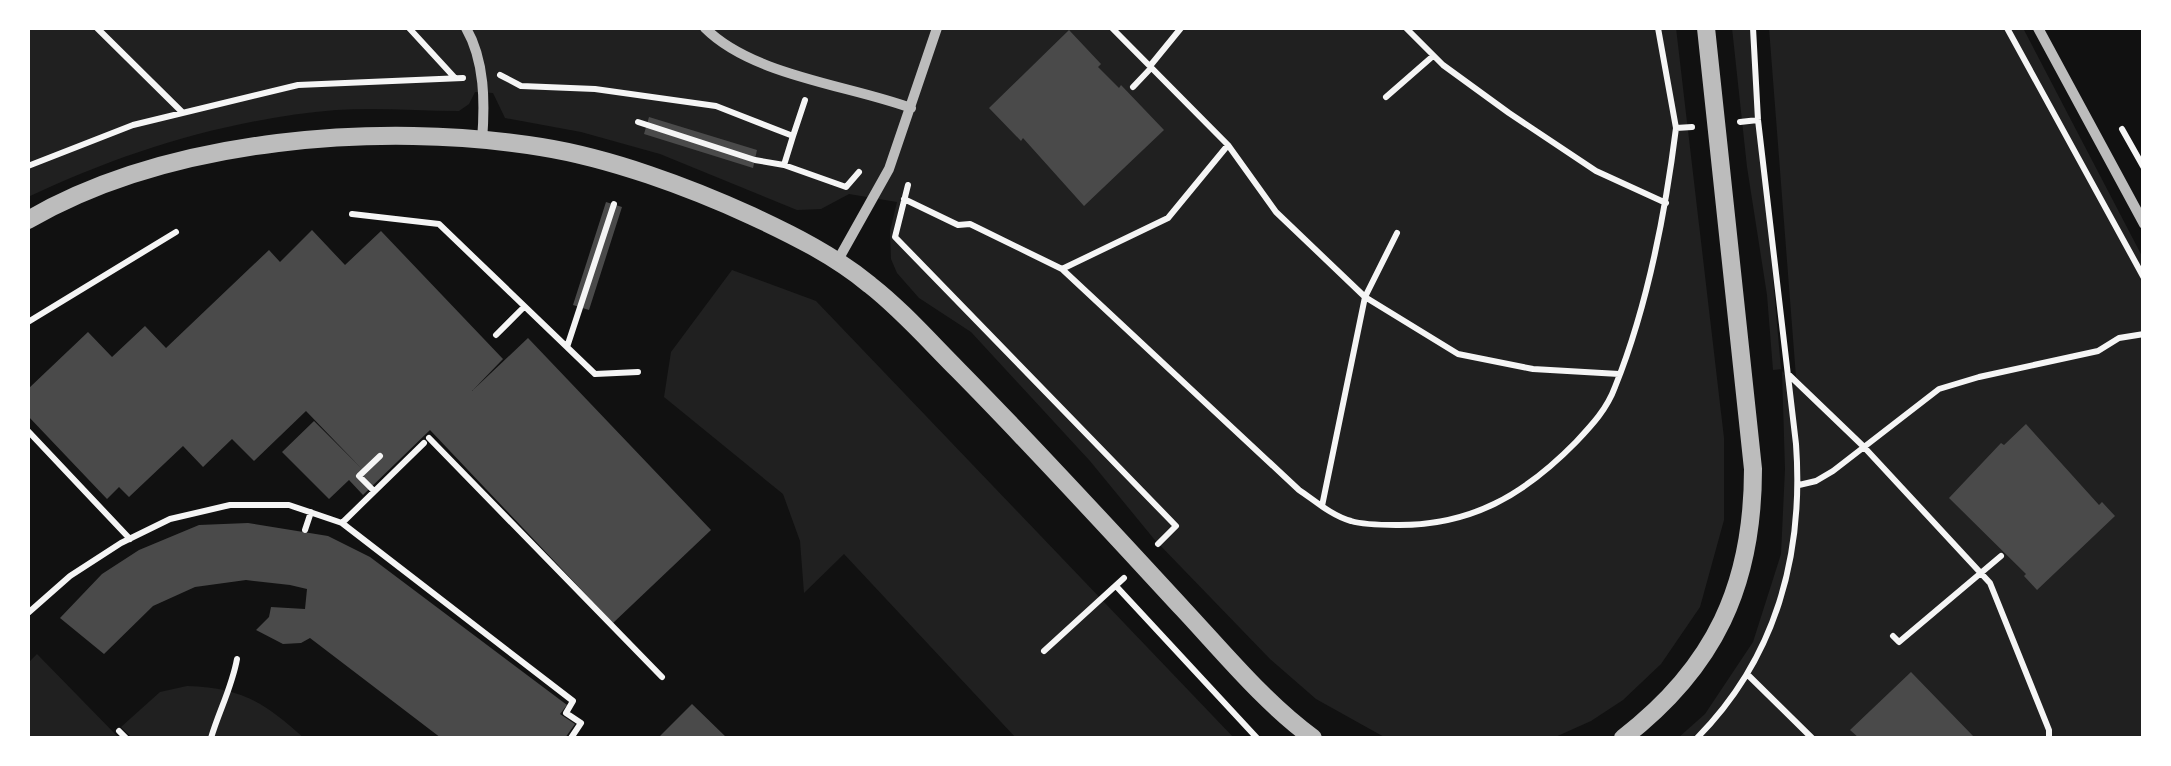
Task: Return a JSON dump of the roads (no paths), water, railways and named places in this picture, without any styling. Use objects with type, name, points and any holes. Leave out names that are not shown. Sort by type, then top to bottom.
[{"type":"street","points":[[466,28],[475,44],[485,103],[482,140]]},
{"type":"street","points":[[705,28],[732,48],[799,76],[911,108]]},
{"type":"street","points":[[838,260],[889,169],[936,28]]},
{"type":"street","points":[[1623,738],[1676,692],[1700,662],[1732,598],[1749,541],[1753,469],[1706,28]]},
{"type":"street","points":[[2038,28],[2144,224]]},
{"type":"street","points":[[28,220],[120,180],[186,159],[279,142],[390,135],[544,147],[716,200],[838,260],[900,311],[1012,424],[1264,697],[1314,738]]}]
